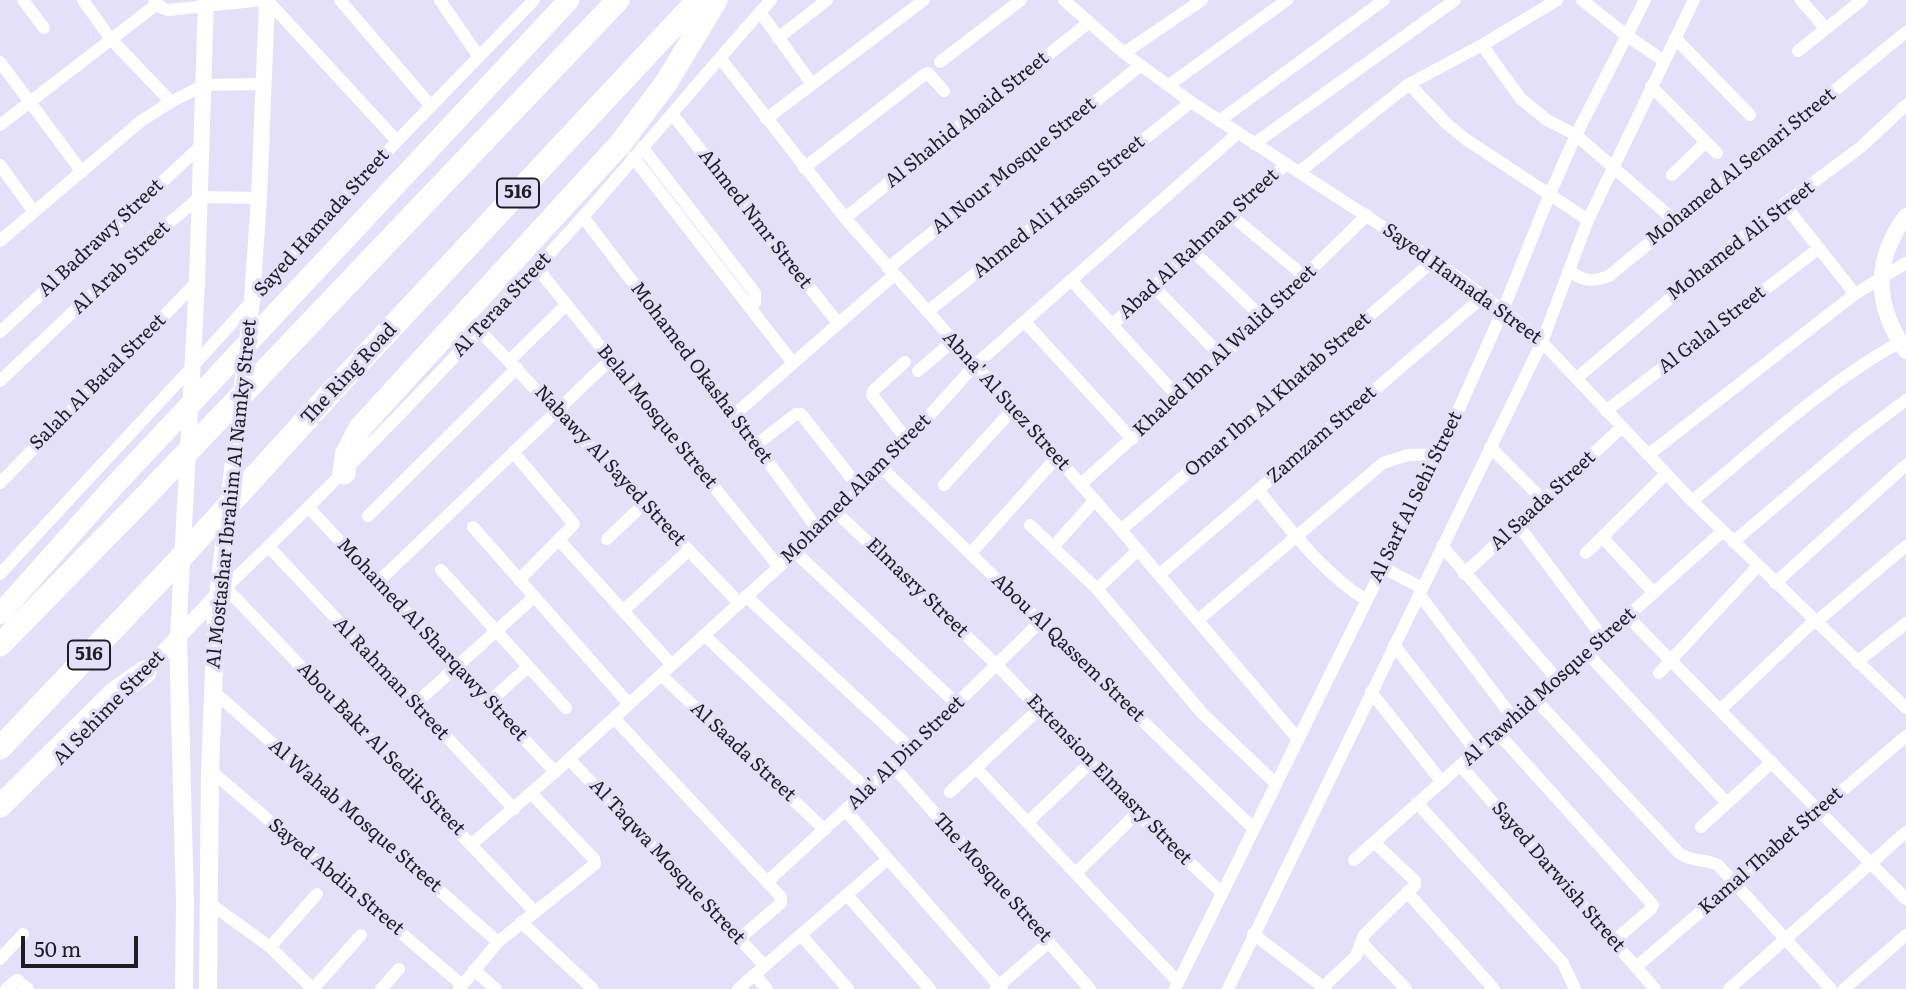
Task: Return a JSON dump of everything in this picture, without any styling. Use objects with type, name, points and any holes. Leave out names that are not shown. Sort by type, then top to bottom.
[{"type":"highway","points":[[0,614],[115,485],[569,0]]},
{"type":"highway","points":[[0,645],[618,0]]},
{"type":"highway","name":"The Ring Road","points":[[0,748],[177,562],[338,385],[698,0]]},
{"type":"highway","points":[[344,473],[346,455],[360,428],[621,143],[666,83],[716,0]]},
{"type":"highway","points":[[0,806],[115,693],[145,672]]},
{"type":"main road","name":"Al Mostashar Ibrahim Al Namky Street","points":[[208,989],[212,690],[222,592]]},
{"type":"main road","name":"Al Mostashar Ibrahim Al Namky Street","points":[[178,637],[185,901],[184,989]]},
{"type":"main road","points":[[185,901],[208,902]]},
{"type":"street","points":[[23,0],[44,28]]},
{"type":"street","points":[[83,0],[110,38],[171,102]]},
{"type":"street","points":[[0,125],[155,2],[169,10],[206,4],[266,0],[397,141]]},
{"type":"street","name":"Al Mostashar Ibrahim Al Namky Street","points":[[222,592],[252,300],[259,198],[266,0]]},
{"type":"street","points":[[340,0],[431,106]]},
{"type":"street","points":[[440,0],[479,57]]},
{"type":"street","name":"Sayed Hamada Street","points":[[0,574],[397,141],[534,0]]},
{"type":"street","name":"Al Teraa Street","points":[[222,592],[270,548],[480,331],[771,0]]},
{"type":"street","points":[[778,38],[827,0]]},
{"type":"street","points":[[766,119],[924,0]]},
{"type":"street","points":[[940,62],[1021,0]]},
{"type":"street","points":[[1124,52],[1202,0]]},
{"type":"street","points":[[1169,85],[1287,0]]},
{"type":"street","points":[[1219,121],[1384,0]]},
{"type":"street","points":[[1255,144],[1455,0]]},
{"type":"street","points":[[1299,172],[1409,84],[1482,45],[1556,0]]},
{"type":"street","points":[[1582,0],[1664,61]]},
{"type":"street","name":"Al Sarf Al Sehi Street","points":[[1177,985],[1439,454],[1576,135],[1644,0]]},
{"type":"street","points":[[1228,989],[1542,342],[1588,220],[1651,86],[1692,5],[1703,0]]},
{"type":"street","points":[[1801,0],[1826,29]]},
{"type":"street","points":[[1798,51],[1862,0]]},
{"type":"street","name":"Sayed Hamada Street","points":[[1072,2],[1088,23],[1191,102],[1434,260],[1542,342],[1692,501],[1905,707]]},
{"type":"street","name":"Al Mostashar Ibrahim Al Namky Street","points":[[178,637],[197,282],[206,4]]},
{"type":"street","points":[[760,12],[812,84]]},
{"type":"street","name":"Al Shahid Abaid Street","points":[[845,218],[1088,23]]},
{"type":"street","name":"Mohamed Al Senari Street","points":[[1570,271],[1584,280],[1597,281],[1609,276],[1906,32]]},
{"type":"street","points":[[1675,38],[1750,115]]},
{"type":"street","points":[[1482,45],[1521,99],[1547,120],[1576,135],[1614,165],[1675,221]]},
{"type":"street","name":"Abna' Al Suez Street","points":[[720,58],[845,218],[1095,500],[1298,739]]},
{"type":"street","points":[[0,62],[82,172]]},
{"type":"street","name":"Al Nour Mosque Street","points":[[734,415],[838,323],[891,271],[1140,65]]},
{"type":"street","points":[[804,168],[925,74],[928,73],[944,92]]},
{"type":"street","points":[[0,241],[141,121],[171,102],[204,86],[263,84]]},
{"type":"street","points":[[1409,84],[1464,138],[1588,220]]},
{"type":"street","points":[[1651,86],[1717,153]]},
{"type":"street","name":"Ahmed Ali Hassn Street","points":[[927,312],[1191,102]]},
{"type":"street","name":"Mohamed Ali Street","points":[[1577,379],[1642,321],[1784,204],[1861,147],[1906,105]]},
{"type":"street","name":"Ahmed Nmr Street","points":[[672,114],[838,323]]},
{"type":"street","name":"Mohamed Alam Street","points":[[472,844],[555,772],[795,552],[882,468],[975,365],[1238,133]]},
{"type":"street","points":[[1672,175],[1706,142]]},
{"type":"street","name":"Al Badrawy Street","points":[[0,332],[202,145]]},
{"type":"street","points":[[638,152],[755,293],[755,303],[750,307],[793,363]]},
{"type":"street","name":"Abad Al Rahman Street","points":[[1112,325],[1286,164]]},
{"type":"street","points":[[0,165],[34,212]]},
{"type":"street","points":[[200,197],[259,198]]},
{"type":"street","name":"Al Arab Street","points":[[0,381],[150,239],[200,197]]},
{"type":"street","points":[[1784,204],[1855,294]]},
{"type":"street","name":"Khaled Ibn Al Walid Street","points":[[1081,484],[1222,357],[1367,215]]},
{"type":"street","points":[[1232,216],[1304,276]]},
{"type":"street","points":[[1692,501],[1832,386],[1874,357],[1903,346],[1881,298],[1881,276],[1885,250],[1906,216]]},
{"type":"street","name":"Mohamed Okasha Street","points":[[583,217],[818,530]]},
{"type":"street","name":"Al Galal Street","points":[[1606,411],[1818,249]]},
{"type":"street","points":[[1193,251],[1262,317]]},
{"type":"street","name":"Omar Ibn Al Khatab Street","points":[[1121,530],[1434,260]]},
{"type":"street","points":[[1648,455],[1855,294],[1906,263]]},
{"type":"street","name":"Belal Mosque Street","points":[[537,268],[778,566]]},
{"type":"street","points":[[1071,280],[1178,398]]},
{"type":"street","name":"Salah Al Batal Street","points":[[0,482],[197,282]]},
{"type":"street","points":[[1154,287],[1222,357]]},
{"type":"street","name":"Zamzam Street","points":[[1160,575],[1484,296]]},
{"type":"street","points":[[368,516],[514,364],[566,305]]},
{"type":"street","points":[[1025,321],[1132,439]]},
{"type":"street","name":"Nabawy Al Sayed Street","points":[[480,331],[689,550],[911,749]]},
{"type":"street","points":[[918,371],[953,341]]},
{"type":"street","points":[[378,582],[611,359]]},
{"type":"street","points":[[905,362],[874,390],[872,395],[907,440]]},
{"type":"street","points":[[1734,542],[1857,437],[1906,400]]},
{"type":"street","points":[[944,485],[1013,409]]},
{"type":"street","points":[[756,445],[796,414],[802,414],[860,489]]},
{"type":"street","name":"Al Saada Street","points":[[1464,574],[1622,428]]},
{"type":"street","points":[[1490,447],[1544,500]]},
{"type":"street","points":[[513,452],[573,521],[573,526],[519,580]]},
{"type":"street","points":[[1198,620],[1383,463],[1408,454],[1439,454]]},
{"type":"street","points":[[971,553],[1057,457]]},
{"type":"street","points":[[1775,583],[1906,465]]},
{"type":"street","name":"Abou Al Qassem Street","points":[[882,468],[1254,829]]},
{"type":"street","points":[[1586,553],[1667,474]]},
{"type":"street","points":[[1258,490],[1331,575],[1366,600]]},
{"type":"street","points":[[1054,547],[1095,500]]},
{"type":"street","points":[[607,539],[645,503]]},
{"type":"street","name":"Mohamed Al Sharqawy Street","points":[[309,508],[555,772]]},
{"type":"street","name":"Elmasry Street","points":[[836,512],[997,665]]},
{"type":"street","points":[[1518,524],[1603,638]]},
{"type":"street","points":[[1030,525],[1097,589],[1202,713],[1276,784]]},
{"type":"street","points":[[473,527],[629,704]]},
{"type":"street","name":"Al Tawhid Mosque Street","points":[[1354,860],[1723,531]]},
{"type":"street","points":[[1602,537],[1654,593]]},
{"type":"street","points":[[559,540],[672,665]]},
{"type":"street","points":[[1720,710],[1815,621],[1906,546]]},
{"type":"street","points":[[1442,547],[1557,679]]},
{"type":"street","name":"Al Rahman Street","points":[[270,548],[514,809]]},
{"type":"street","points":[[623,611],[689,550]]},
{"type":"street","points":[[1097,589],[1138,550]]},
{"type":"street","points":[[795,552],[957,704]]},
{"type":"street","points":[[1659,673],[1758,566]]},
{"type":"street","points":[[1382,567],[1421,591],[1513,718]]},
{"type":"street","points":[[441,570],[566,708]]},
{"type":"street","name":"Al Sehime Street","points":[[0,820],[222,592]]},
{"type":"street","name":"Abou Bakr Al Sedik Street","points":[[222,592],[472,844],[535,912]]},
{"type":"street","points":[[415,704],[534,597]]},
{"type":"street","points":[[1627,616],[1906,899]]},
{"type":"street","name":"Ala' Al Din Street","points":[[768,881],[846,811],[1041,621]]},
{"type":"street","points":[[1857,662],[1906,622]]},
{"type":"street","points":[[704,635],[868,790]]},
{"type":"street","points":[[1394,645],[1476,751]]},
{"type":"street","points":[[1587,653],[1727,803]]},
{"type":"street","name":"Extension Elmasry Street","points":[[997,665],[1137,813],[1222,893]]},
{"type":"street","points":[[490,701],[528,667]]},
{"type":"street","name":"Al Saada Street","points":[[660,675],[825,830]]},
{"type":"street","name":"Al Wahab Mosque Street","points":[[212,690],[498,942]]},
{"type":"street","points":[[1371,692],[1442,782]]},
{"type":"street","points":[[1535,699],[1680,854],[1695,861],[1708,861],[1718,865],[1831,989]]},
{"type":"street","points":[[950,792],[1039,709]]},
{"type":"street","points":[[614,718],[781,897],[782,902],[740,939]]},
{"type":"street","points":[[1497,732],[1651,903],[1651,909],[1615,940]]},
{"type":"street","name":"Kamal Thabet Street","points":[[1636,967],[1906,736]]},
{"type":"street","name":"Al Taqwa Mosque Street","points":[[569,759],[740,939],[760,970],[767,989]]},
{"type":"street","points":[[1701,827],[1772,762]]},
{"type":"street","points":[[1028,822],[1090,763]]},
{"type":"street","name":"Sayed Darwish Street","points":[[1460,765],[1656,989]]},
{"type":"street","name":"The Mosque Street","points":[[893,766],[1090,989]]},
{"type":"street","points":[[976,768],[1177,985]]},
{"type":"street","name":"Sayed Abdin Street","points":[[210,770],[461,987]]},
{"type":"street","points":[[461,987],[498,942],[596,863],[531,793]]},
{"type":"street","points":[[1418,803],[1563,963],[1575,989]]},
{"type":"street","points":[[846,811],[998,988],[1049,942]]},
{"type":"street","points":[[1076,873],[1137,813]]},
{"type":"street","points":[[1729,989],[1906,832]]},
{"type":"street","points":[[1254,934],[1324,988],[1356,956],[1364,934],[1415,885],[1415,881],[1374,842]]},
{"type":"street","points":[[738,989],[888,859]]},
{"type":"street","points":[[1408,892],[1494,989]]},
{"type":"street","points":[[270,947],[317,894]]},
{"type":"street","points":[[848,895],[930,989]]},
{"type":"street","points":[[208,902],[270,947],[313,989],[361,934]]},
{"type":"street","points":[[520,922],[593,989]]},
{"type":"street","points":[[0,959],[23,934]]},
{"type":"street","points":[[1844,989],[1906,934]]},
{"type":"street","points":[[801,935],[848,989]]},
{"type":"street","points":[[1361,942],[1406,989]]},
{"type":"street","points":[[380,989],[399,969]]},
{"type":"street","points":[[474,970],[496,989]]},
{"type":"street","points":[[5,984],[17,980],[28,989]]}]
